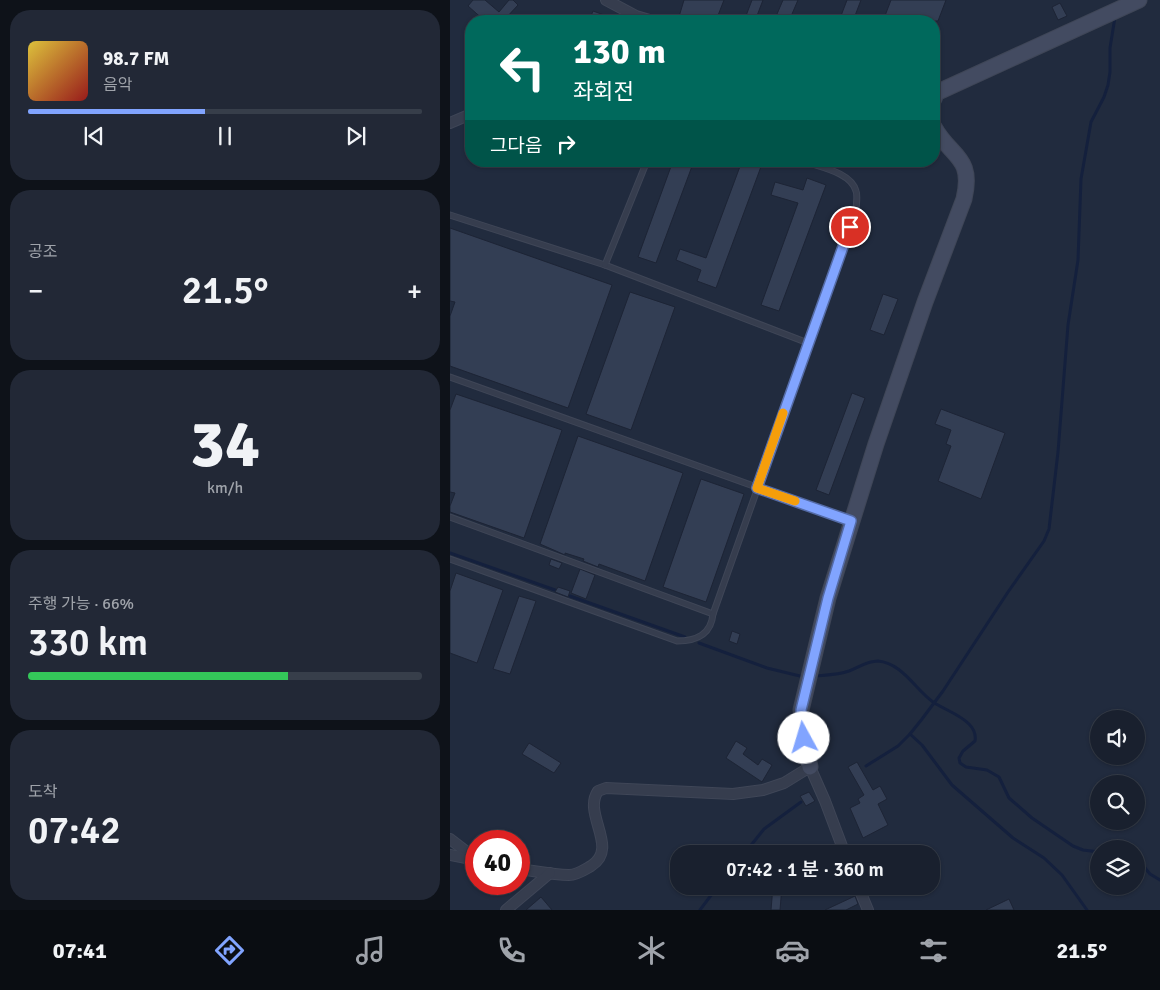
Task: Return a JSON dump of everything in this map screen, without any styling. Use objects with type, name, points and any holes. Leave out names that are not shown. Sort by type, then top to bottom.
[{"type":"street","points":[[606,0],[634,15]]},
{"type":"street","points":[[940,91],[1139,0]]},
{"type":"street","points":[[450,123],[465,117]]},
{"type":"street","points":[[842,845],[810,767],[801,710],[828,598],[851,521],[922,311],[968,184],[967,170],[940,134]]},
{"type":"street","points":[[530,870],[571,875],[582,872],[596,863],[601,857],[603,847],[593,805],[594,796],[598,791],[606,788],[733,794],[756,791],[784,783],[810,767]]},
{"type":"street","points":[[450,839],[465,851]]},
{"type":"street","points":[[450,855],[465,857]]},
{"type":"street","points":[[506,910],[550,873]]},
{"type":"street","points":[[862,895],[868,910]]},
{"type":"lane","points":[[605,265],[645,167]]},
{"type":"lane","points":[[450,559],[677,641],[691,641],[705,633],[712,624],[713,614],[856,211],[856,191],[850,180],[820,167]]},
{"type":"lane","points":[[450,215],[605,265],[808,343]]},
{"type":"lane","points":[[450,377],[851,521]]},
{"type":"lane","points":[[450,517],[713,614]]},
{"type":"building","points":[[473,0],[485,0],[499,12],[509,0],[513,0],[518,5],[509,15],[478,15],[468,6]]},
{"type":"building","points":[[684,0],[724,0],[718,15],[680,15]]},
{"type":"building","points":[[752,0],[763,0],[757,15],[746,15]]},
{"type":"building","points":[[783,0],[798,0],[792,15],[777,15]]},
{"type":"building","points":[[847,0],[861,0],[855,15],[841,15]]},
{"type":"building","points":[[891,0],[946,0],[940,16],[885,15]]},
{"type":"building","points":[[1060,3],[1067,16],[1058,20],[1052,7]]},
{"type":"building","points":[[593,11],[604,15],[591,15]]},
{"type":"building","points":[[671,167],[692,167],[656,263],[638,257]]},
{"type":"building","points":[[740,167],[761,167],[716,288],[697,281],[701,270],[676,260],[680,249],[706,258]]},
{"type":"building","points":[[807,178],[826,185],[779,311],[761,305],[798,203],[771,195],[775,182],[803,190]]},
{"type":"building","points":[[450,228],[612,285],[568,408],[450,366],[450,316],[455,302],[450,301]]},
{"type":"building","points":[[630,292],[675,307],[631,430],[586,414]]},
{"type":"building","points":[[883,294],[898,299],[884,335],[870,330]]},
{"type":"building","points":[[852,393],[865,398],[829,495],[816,490]]},
{"type":"building","points":[[456,394],[562,430],[524,538],[450,512],[450,506],[455,493],[450,492],[450,410]]},
{"type":"building","points":[[941,409],[1005,433],[981,499],[938,481],[951,446],[946,444],[951,430],[935,424]]},
{"type":"building","points":[[578,436],[683,473],[645,581],[599,564],[598,567],[583,561],[584,559],[565,553],[565,555],[540,544]]},
{"type":"building","points":[[701,479],[744,494],[706,602],[663,587]]},
{"type":"building","points":[[551,559],[562,563],[559,569],[549,565]]},
{"type":"building","points":[[580,569],[595,575],[586,599],[571,593]]},
{"type":"building","points":[[456,573],[503,590],[477,663],[450,653],[450,591]]},
{"type":"building","points":[[558,587],[570,591],[568,597],[555,592]]},
{"type":"building","points":[[519,596],[536,601],[510,674],[493,669]]},
{"type":"building","points":[[732,631],[740,634],[737,644],[729,641]]},
{"type":"building","points":[[736,741],[747,748],[743,754],[758,765],[762,759],[772,765],[762,782],[726,758]]},
{"type":"building","points":[[529,743],[561,763],[554,773],[522,754]]},
{"type":"building","points":[[857,762],[873,790],[880,786],[887,799],[878,804],[888,825],[863,838],[850,808],[860,803],[858,799],[864,795],[848,767]]},
{"type":"building","points":[[809,792],[815,801],[806,806],[800,796]]},
{"type":"building","points":[[772,895],[781,895],[780,910],[771,910]]},
{"type":"building","points":[[855,896],[858,904],[846,910],[825,910]]},
{"type":"building","points":[[541,897],[552,910],[526,910]]},
{"type":"building","points":[[1009,899],[1014,910],[986,910]]},
{"type":"waterway","points":[[866,766],[898,746],[922,719],[1044,541],[1049,529],[1058,452],[1068,325],[1078,260],[1081,179],[1091,122],[1108,85],[1110,48],[1115,17]]},
{"type":"waterway","points":[[450,553],[555,590]]},
{"type":"waterway","points":[[570,596],[685,637]]},
{"type":"waterway","points":[[699,643],[767,668],[804,677]]},
{"type":"waterway","points":[[815,676],[849,671],[874,661],[894,666],[908,677],[926,697],[961,717],[972,728],[975,734],[975,741],[963,751],[959,758],[960,763],[966,767],[987,770],[999,777],[1009,798],[1032,818],[1073,846],[1090,851]]},
{"type":"waterway","points":[[910,734],[922,745],[952,785],[1013,838],[1044,858],[1062,875],[1087,910]]},
{"type":"waterway","points":[[751,845],[764,829],[801,802]]},
{"type":"waterway","points":[[1145,868],[1150,874],[1160,880]]},
{"type":"waterway","points":[[700,910],[711,895]]},
{"type":"slow traffic","points":[[783,413],[757,488],[795,501]]},
{"type":"route","points":[[804,738],[801,710],[810,667],[851,521],[757,488],[850,227]]}]
